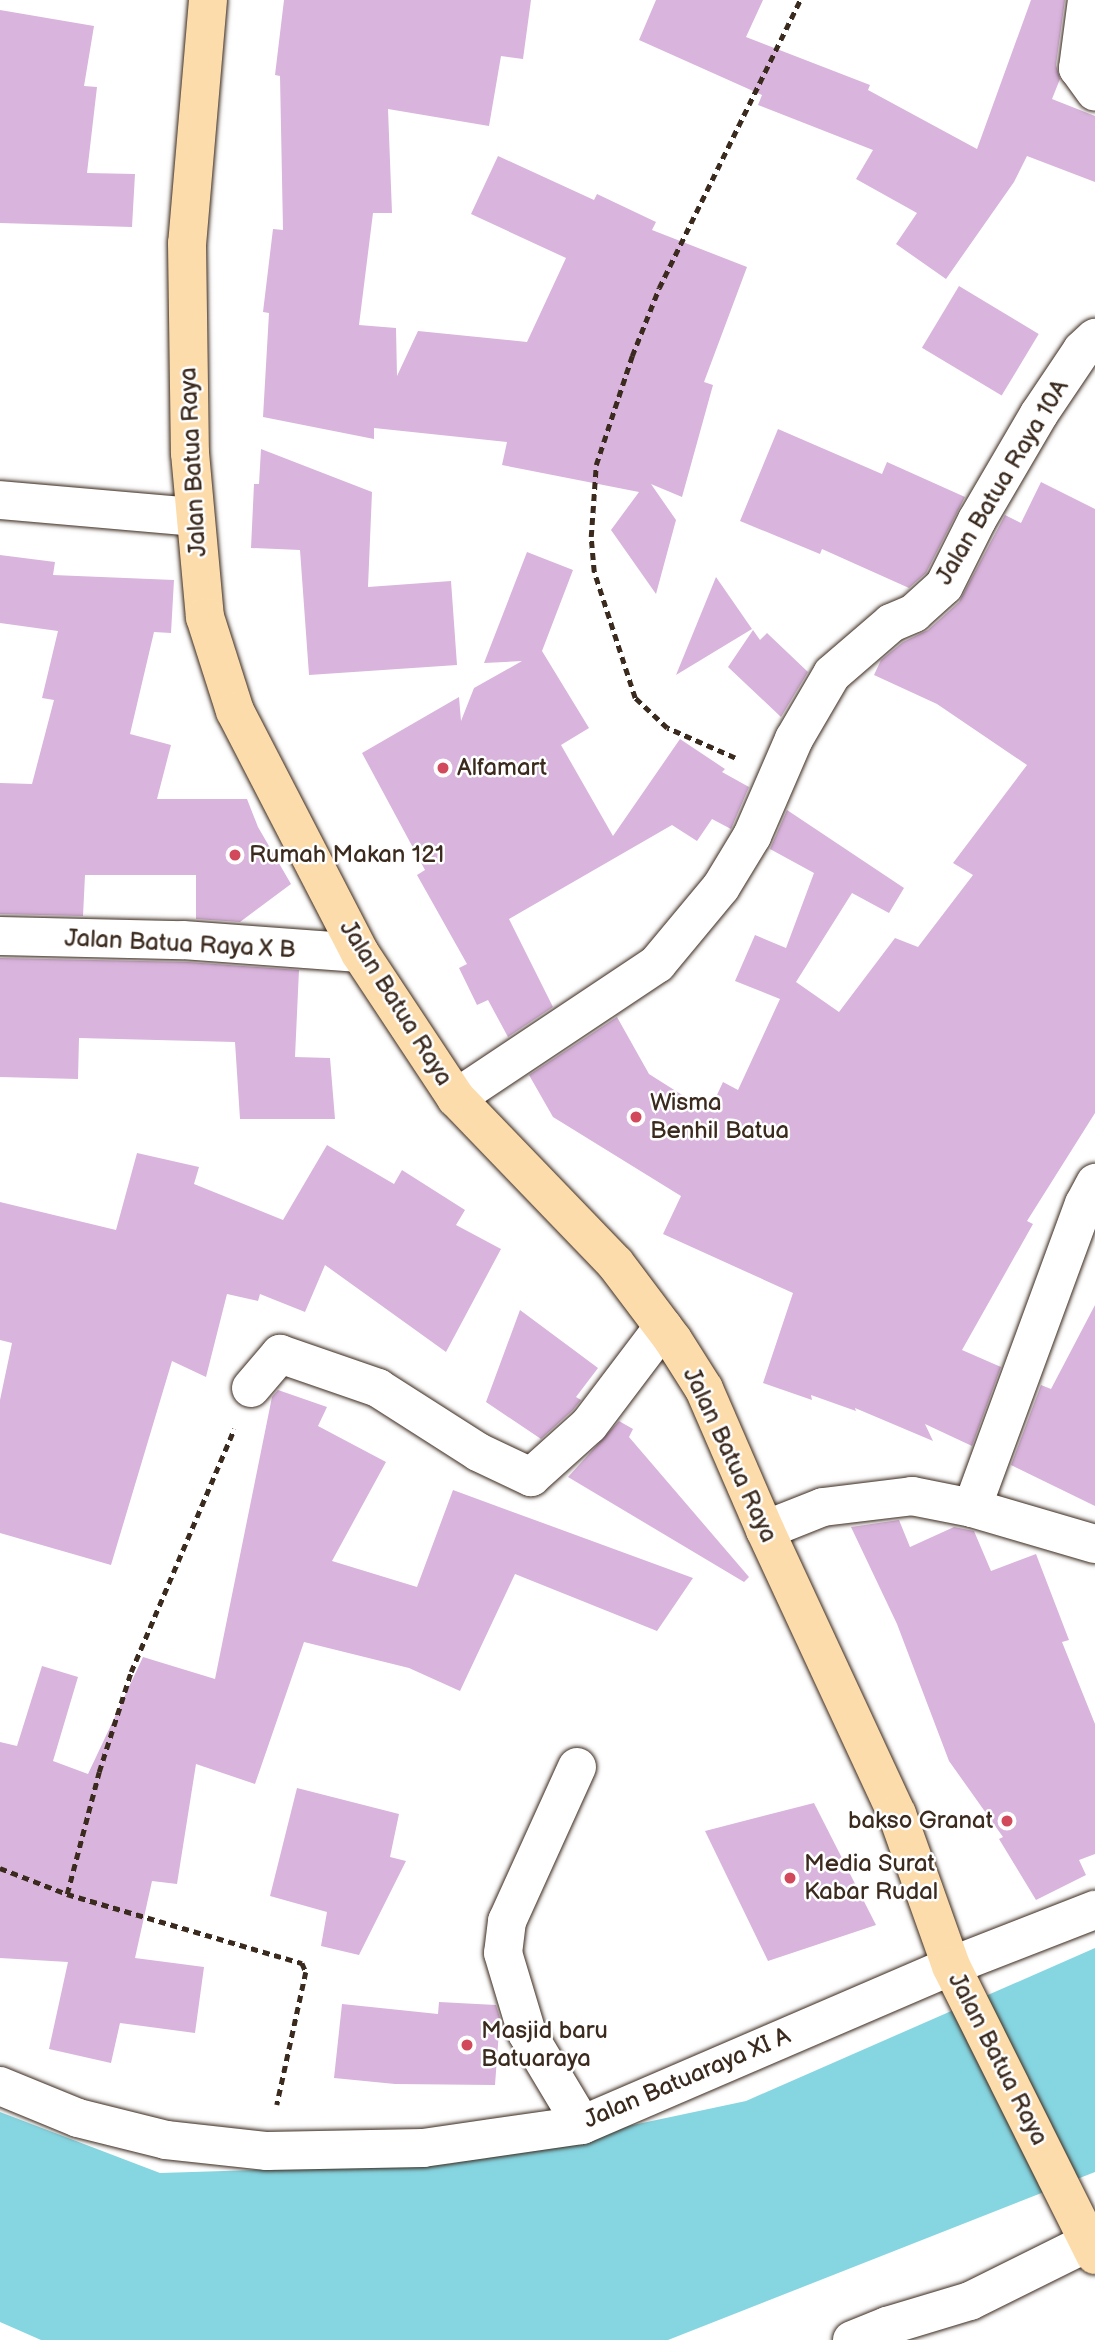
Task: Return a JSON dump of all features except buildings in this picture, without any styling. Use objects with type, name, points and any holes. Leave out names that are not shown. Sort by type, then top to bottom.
[{"type":"main road","name":"Jalan Batua Raya","points":[[208,0],[187,243],[187,341],[194,517],[205,617],[235,711],[360,953],[456,1098],[615,1263],[704,1388],[765,1530],[897,1814],[928,1896],[966,1968],[1090,2230]]},
{"type":"street","points":[[1087,0],[1078,68],[1095,91]]},
{"type":"street","name":"Jalan Batua Raya 10A","points":[[456,1098],[657,964],[721,887],[752,836],[811,704],[831,674],[891,623],[914,613],[944,586],[977,520],[1039,414],[1082,350],[1095,338]]},
{"type":"street","points":[[0,500],[194,517]]},
{"type":"street","name":"Jalan Batua Raya X B","points":[[0,936],[183,940],[360,953]]},
{"type":"street","points":[[972,1508],[1049,1295],[1095,1182]]},
{"type":"street","points":[[251,1388],[280,1354],[378,1388],[478,1452],[531,1478],[589,1425],[663,1327]]},
{"type":"street","points":[[765,1530],[823,1507],[912,1496],[972,1508],[1095,1544]]},
{"type":"street","points":[[577,1767],[510,1913],[503,1953],[527,2033],[582,2125]]},
{"type":"street","name":"Jalan Batuaraya XI A","points":[[0,2086],[78,2118],[166,2140],[267,2151],[424,2148],[582,2125],[966,1968],[1095,1910]]},
{"type":"street","points":[[852,2340],[970,2301],[1090,2230]]},
{"type":"path","points":[[778,773],[752,766],[667,728],[635,698],[594,572],[591,537],[596,465],[632,356],[659,288],[800,0]]},
{"type":"path","points":[[67,1894],[99,1772],[131,1672],[251,1388]]},
{"type":"path","points":[[0,1868],[67,1894],[302,1963],[306,1972],[267,2151]]},
{"type":"water","points":[[1095,1948],[1095,2172],[668,2340],[41,2340],[0,2322],[0,2112],[160,2173],[449,2164],[746,2101]]},
{"type":"place","name":"Alfamart","points":[[443,768]]},
{"type":"place","name":"Rumah Makan 121","points":[[235,855]]},
{"type":"place","name":"Wisma Benhil Batua","points":[[636,1117]]},
{"type":"place","name":"bakso Granat","points":[[1007,1821]]},
{"type":"place","name":"Media Surat Kabar Rudal","points":[[790,1878]]},
{"type":"place","name":"Masjid baru Batuaraya","points":[[467,2045]]}]
